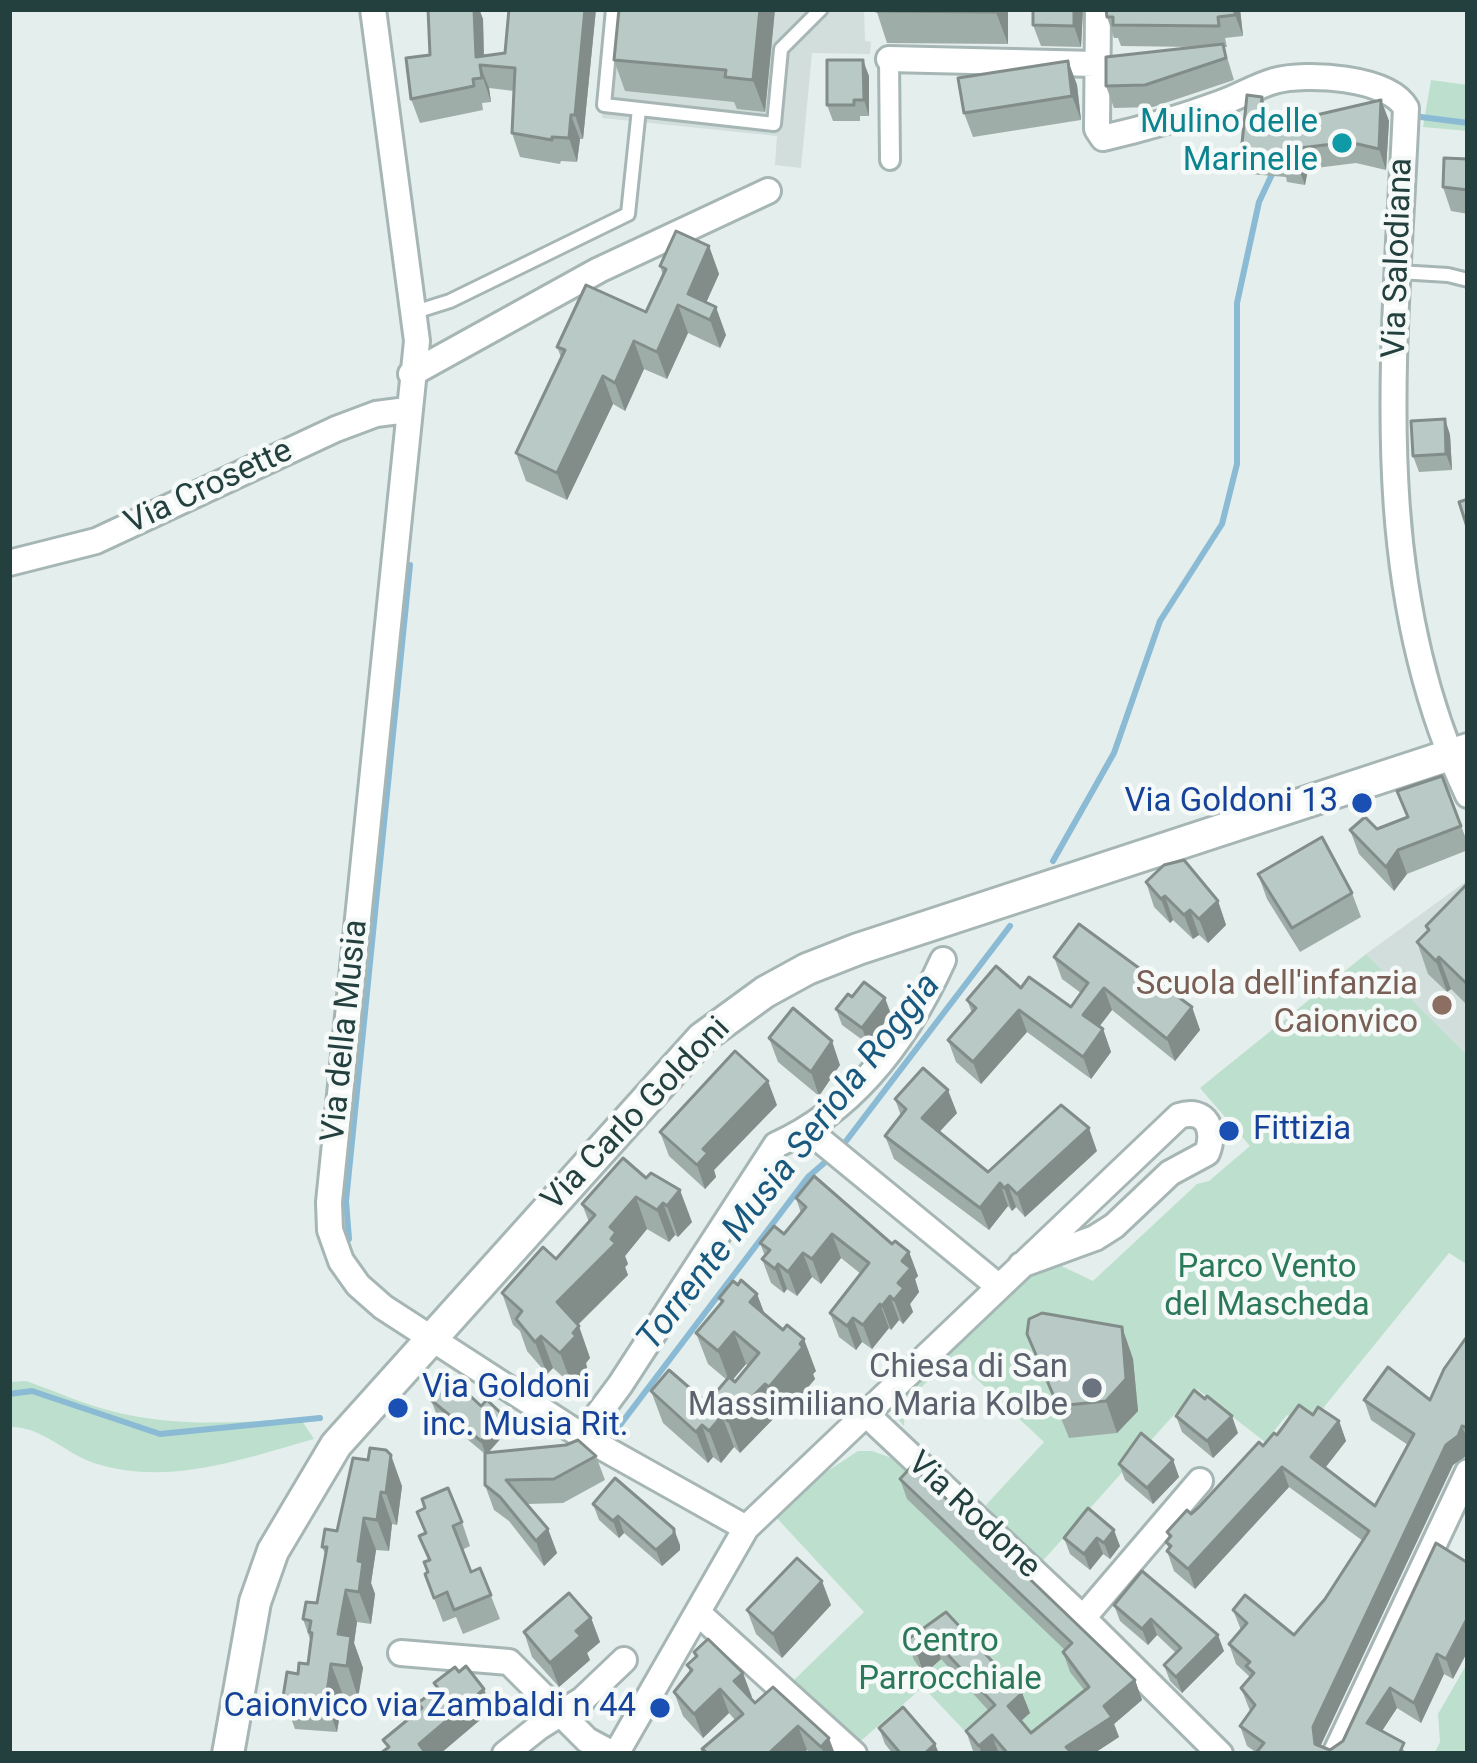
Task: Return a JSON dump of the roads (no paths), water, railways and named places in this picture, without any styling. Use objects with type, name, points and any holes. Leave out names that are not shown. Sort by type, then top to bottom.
[{"type":"street","name":"Via della Musia","points":[[373,9],[417,340],[329,1211],[335,1248],[349,1274],[369,1295],[429,1339],[582,1436],[746,1528]]},
{"type":"street","points":[[890,160],[889,59],[1096,64],[1097,9]]},
{"type":"street","name":"Via Salodiana","points":[[1096,64],[1097,129],[1103,138],[1222,103],[1277,80],[1372,83],[1400,97],[1406,108],[1392,449],[1401,580],[1409,623],[1458,752],[1468,795]]},
{"type":"street","points":[[411,374],[599,271],[768,191]]},
{"type":"street","name":"Via Crosette","points":[[9,563],[96,541],[336,429],[376,414],[407,410]]},
{"type":"street","name":"Via Carlo Goldoni","points":[[228,1754],[255,1602],[273,1551],[336,1445],[702,1038],[765,992],[858,949],[1458,752]]},
{"type":"street","points":[[582,1436],[776,1145],[834,1111],[903,1038],[943,960]]},
{"type":"street","points":[[400,1653],[509,1662],[586,1740],[614,1754],[746,1528],[998,1286],[1178,1116],[1190,1113],[1209,1124],[1213,1137],[1207,1153],[1170,1173],[1114,1226],[1021,1265]]},
{"type":"street","points":[[808,1130],[998,1286]]},
{"type":"street","name":"Via Rodone","points":[[865,1413],[974,1506],[1220,1754]]},
{"type":"street","points":[[1335,1754],[1468,1472]]},
{"type":"street","points":[[1083,1618],[1200,1481]]},
{"type":"street","points":[[698,1613],[854,1754]]},
{"type":"street","points":[[506,1754],[583,1700],[624,1660]]},
{"type":"lane","points":[[614,9],[604,105],[774,124],[781,49],[821,9]]},
{"type":"lane","points":[[415,312],[450,301],[628,214],[640,109]]},
{"type":"lane","points":[[1399,272],[1468,280]]},
{"type":"waterway","name":"Torrente Musia Seriola Roggia","points":[[1421,117],[1468,123]]},
{"type":"waterway","name":"Torrente Musia Seriola Roggia","points":[[1053,861],[1114,753],[1160,621],[1222,524],[1237,464],[1237,303],[1259,202],[1274,170]]},
{"type":"waterway","points":[[349,1239],[346,1201],[410,565]]},
{"type":"waterway","name":"Torrente Musia Seriola Roggia","points":[[840,1149],[1010,926]]},
{"type":"waterway","name":"Torrente Musia Seriola Roggia","points":[[614,1433],[808,1177],[830,1158]]},
{"type":"waterway","name":"Torrente Musia Seriola Roggia","points":[[9,1394],[32,1391],[160,1434],[320,1418]]},
{"type":"place","name":"Mulino delle Marinelle","points":[[1342,143]]},
{"type":"place","name":"Via Goldoni 13","points":[[1362,803]]},
{"type":"place","name":"Scuola dell'infanzia Caionvico","points":[[1442,1005]]},
{"type":"place","name":"Fittizia","points":[[1229,1131]]},
{"type":"place","name":"Chiesa di San Massimiliano Maria Kolbe","points":[[1092,1388]]},
{"type":"place","name":"Via Goldoni inc. Musia Rit.","points":[[398,1408]]},
{"type":"place","name":"Caionvico via Zambaldi n 44","points":[[660,1708]]},
{"type":"park label","name":"Parco Vento del Mascheda","points":[[1267,1288]]},
{"type":"park label","name":"Centro Parrocchiale","points":[[950,1662]]}]
